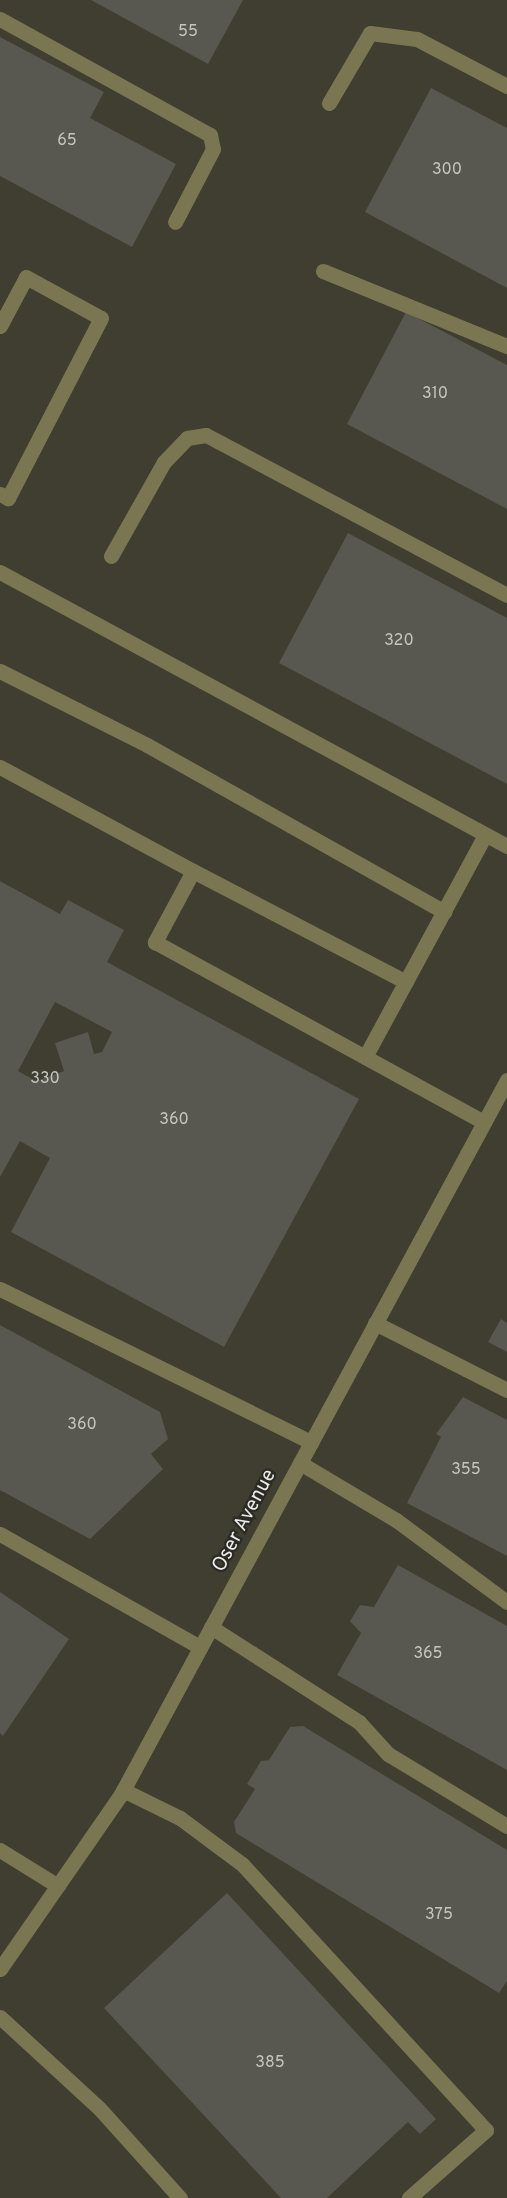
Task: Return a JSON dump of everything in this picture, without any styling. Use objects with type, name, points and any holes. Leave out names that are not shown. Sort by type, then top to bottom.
[{"type":"street","points":[[0,19],[210,135],[213,149],[175,222]]},
{"type":"street","points":[[329,103],[370,33],[417,39],[507,86]]},
{"type":"street","points":[[323,271],[507,346]]},
{"type":"street","points":[[0,326],[26,278],[101,318],[8,498],[0,494]]},
{"type":"street","points":[[111,556],[164,462],[187,438],[206,435],[507,595]]},
{"type":"street","points":[[0,572],[507,846]]},
{"type":"street","points":[[0,671],[147,745],[444,912]]},
{"type":"street","points":[[0,767],[406,982]]},
{"type":"street","points":[[365,1057],[485,835]]},
{"type":"street","points":[[193,871],[155,942],[484,1122]]},
{"type":"street","name":"Oser Avenue","points":[[0,1969],[123,1790],[484,1122],[500,1108],[507,1080]]},
{"type":"street","points":[[0,1289],[311,1442]]},
{"type":"street","points":[[375,1323],[507,1390]]},
{"type":"street","points":[[300,1463],[396,1520],[507,1602]]},
{"type":"street","points":[[0,1534],[200,1647]]},
{"type":"street","points":[[211,1627],[351,1717],[388,1754],[507,1826]]},
{"type":"street","points":[[123,1790],[180,1818],[235,1858],[281,1902],[486,2130],[409,2198]]},
{"type":"street","points":[[0,1850],[58,1886]]},
{"type":"street","points":[[0,2017],[99,2108],[180,2198]]},
{"type":"shaded area","points":[[0,0],[507,0],[507,2198],[0,2198]]},
{"type":"building","points":[[91,0],[243,0],[208,64]]},
{"type":"building","points":[[0,37],[104,92],[90,118],[176,164],[132,247],[0,176]]},
{"type":"building","points":[[431,88],[507,128],[507,288],[365,212]]},
{"type":"building","points":[[406,312],[507,365],[507,509],[347,424]]},
{"type":"building","points":[[348,533],[507,618],[507,784],[279,663]]},
{"type":"building","points":[[0,881],[60,914],[68,900],[124,930],[107,962],[359,1099],[224,1347],[11,1232],[50,1158],[20,1141],[0,1177]],"holes":[[[55,1002],[112,1032],[102,1052],[94,1054],[88,1032],[55,1043],[64,1071],[36,1081],[18,1071]]]},
{"type":"building","points":[[501,1319],[507,1323],[507,1352],[488,1342]]},
{"type":"building","points":[[0,1325],[160,1412],[168,1439],[151,1454],[163,1469],[90,1539],[0,1490]]},
{"type":"building","points":[[463,1397],[507,1420],[507,1556],[407,1503],[441,1437],[436,1434]]},
{"type":"building","points":[[398,1565],[507,1626],[507,1770],[337,1675],[361,1633],[350,1621],[360,1605],[374,1607]]},
{"type":"building","points":[[0,1592],[69,1639],[3,1736],[0,1733]]},
{"type":"building","points":[[303,1726],[507,1850],[507,1981],[499,1993],[236,1833],[234,1822],[255,1789],[247,1784],[261,1761],[269,1760],[290,1727]]},
{"type":"building","points":[[227,1893],[436,2119],[420,2134],[408,2122],[327,2198],[281,2198],[104,2008]]}]
